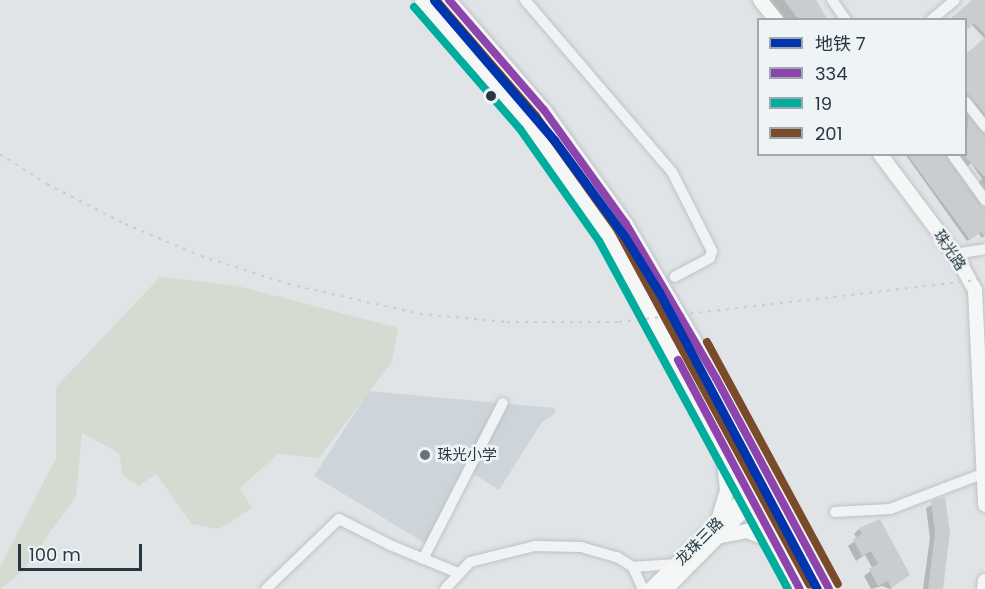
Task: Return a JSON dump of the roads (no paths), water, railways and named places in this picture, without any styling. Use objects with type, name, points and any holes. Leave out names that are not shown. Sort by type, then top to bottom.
[{"type":"main road","points":[[422,0],[528,123],[590,206],[638,285],[800,589]]},
{"type":"main road","points":[[760,0],[774,18]]},
{"type":"main road","points":[[451,2],[544,110],[607,195],[770,478],[829,589]]},
{"type":"main road","name":"珠光路","points":[[881,156],[980,290],[982,474],[985,505]]},
{"type":"main road","points":[[712,536],[725,503],[727,490],[720,438]]},
{"type":"main road","name":"龙珠三路","points":[[666,589],[712,536],[770,478]]},
{"type":"main road","points":[[712,536],[743,530],[763,534],[777,545]]},
{"type":"main road","name":"龙珠三路","points":[[651,589],[676,564],[712,536]]},
{"type":"main road","points":[[984,589],[985,581]]},
{"type":"street","points":[[525,0],[672,172],[712,251],[710,258],[675,277]]},
{"type":"street","points":[[832,0],[845,18]]},
{"type":"street","points":[[932,18],[955,0]]},
{"type":"street","points":[[967,103],[985,126]]},
{"type":"street","points":[[953,156],[985,200]]},
{"type":"street","points":[[954,254],[985,249]]},
{"type":"street","points":[[423,559],[503,403]]},
{"type":"street","points":[[835,512],[891,509],[982,474]]},
{"type":"street","points":[[266,589],[339,519],[458,573]]},
{"type":"street","points":[[445,589],[470,562],[491,554],[535,546],[599,551],[633,567],[676,564]]},
{"type":"street","points":[[633,567],[643,589]]},
{"type":"railway","points":[[0,154],[47,184],[125,224],[201,256],[288,284],[420,314],[507,322],[619,322],[985,279]]},
{"type":"metro line","name":"7","points":[[434,0],[554,140],[625,237],[659,292],[817,589]]},
{"type":"place","name":"珠光小学","points":[[425,455]]}]
